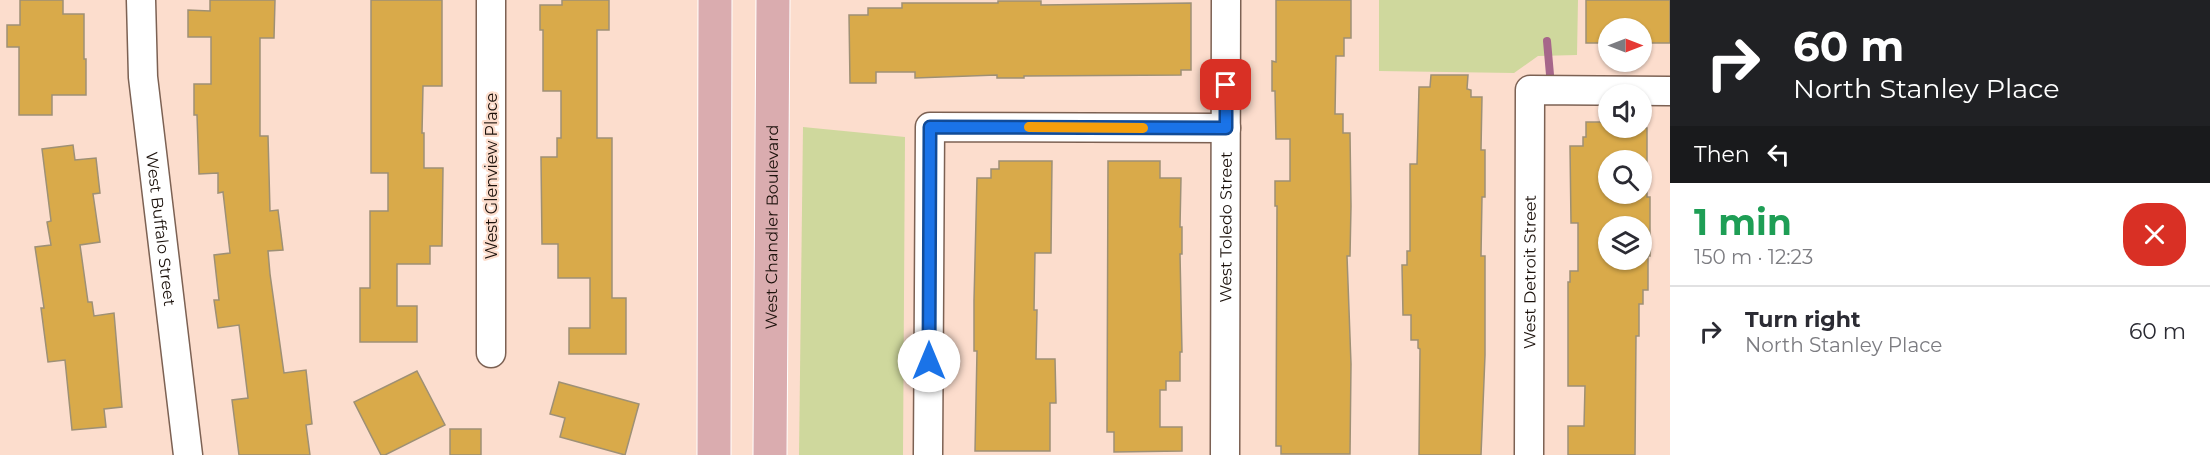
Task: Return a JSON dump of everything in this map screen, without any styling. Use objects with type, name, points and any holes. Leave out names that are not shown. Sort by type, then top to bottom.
[{"type":"main road","points":[[714,455],[715,0]]},
{"type":"main road","name":"West Chandler Boulevard","points":[[770,455],[773,0]]},
{"type":"street","name":"West Buffalo Street","points":[[141,0],[142,77],[188,455]]},
{"type":"street","name":"West Glenview Place","points":[[491,0],[491,353]]},
{"type":"street","name":"West Toledo Street","points":[[1225,455],[1226,0]]},
{"type":"street","name":"West Detroit Street","points":[[1529,455],[1530,90],[1670,91]]},
{"type":"street","points":[[928,455],[930,127],[1226,128]]},
{"type":"green space","points":[[1379,0],[1578,0],[1577,55],[1538,56],[1514,73],[1379,71]]},
{"type":"green space","points":[[803,127],[905,137],[903,455],[799,455]]},
{"type":"building","points":[[20,0],[63,0],[63,14],[84,14],[86,95],[52,95],[52,115],[19,115],[19,47],[7,47],[7,25],[20,25]]},
{"type":"building","points":[[210,0],[275,0],[274,38],[260,38],[260,136],[268,136],[270,211],[278,210],[283,250],[268,251],[284,373],[306,370],[312,424],[306,425],[310,455],[239,455],[232,400],[248,398],[239,325],[218,328],[214,300],[219,300],[214,255],[230,253],[223,192],[218,193],[218,173],[199,174],[197,115],[194,115],[194,84],[211,84],[211,37],[188,37],[188,10],[210,11]]},
{"type":"building","points":[[371,0],[442,0],[442,86],[423,86],[422,133],[424,133],[424,168],[443,168],[442,246],[430,246],[430,264],[397,264],[397,306],[417,306],[417,342],[360,342],[360,288],[370,288],[370,211],[388,211],[388,173],[371,173]]},
{"type":"building","points":[[562,0],[609,0],[609,30],[597,30],[597,138],[612,138],[612,298],[626,298],[626,354],[569,354],[569,328],[590,328],[590,278],[558,278],[558,244],[542,244],[541,157],[557,157],[557,138],[561,138],[561,91],[543,91],[543,30],[540,30],[540,5],[562,5]]},
{"type":"building","points":[[1276,0],[1351,0],[1351,38],[1344,38],[1344,56],[1336,56],[1335,114],[1343,114],[1343,133],[1350,133],[1350,256],[1347,256],[1351,364],[1350,454],[1281,454],[1281,446],[1276,446],[1277,206],[1275,206],[1275,181],[1290,181],[1290,139],[1276,139],[1272,61],[1276,62]]},
{"type":"building","points":[[1586,0],[1670,0],[1670,43],[1652,43],[1652,18],[1598,18],[1598,43],[1586,43]]},
{"type":"building","points":[[998,1],[1041,1],[1041,5],[1191,3],[1191,70],[1181,70],[1181,75],[1024,76],[1024,78],[997,78],[997,75],[915,78],[915,72],[876,72],[876,83],[850,83],[849,15],[868,15],[868,8],[902,8],[902,3],[998,3]]},
{"type":"building","points":[[1431,75],[1468,75],[1467,89],[1471,90],[1471,97],[1482,97],[1481,150],[1485,150],[1485,197],[1482,197],[1481,256],[1485,256],[1485,355],[1481,455],[1419,455],[1420,349],[1418,340],[1411,340],[1411,315],[1403,315],[1402,265],[1407,265],[1407,251],[1410,251],[1410,164],[1417,164],[1419,87],[1430,87]]},
{"type":"building","points":[[1586,122],[1598,122],[1598,138],[1647,138],[1647,150],[1598,150],[1598,204],[1650,204],[1650,216],[1598,216],[1598,270],[1648,270],[1648,290],[1643,290],[1643,304],[1639,304],[1639,336],[1636,336],[1635,455],[1568,455],[1568,426],[1584,426],[1585,386],[1568,386],[1568,282],[1570,282],[1570,271],[1578,271],[1578,223],[1571,223],[1570,146],[1583,146],[1583,137],[1586,137]]},
{"type":"building","points":[[73,145],[75,160],[96,158],[100,193],[93,194],[100,242],[80,245],[88,302],[92,302],[94,316],[114,313],[122,407],[104,409],[106,427],[72,430],[65,360],[48,362],[41,308],[44,308],[35,247],[51,245],[47,222],[51,221],[42,149]]},
{"type":"building","points":[[999,161],[1052,161],[1051,253],[1035,253],[1034,310],[1037,310],[1036,359],[1055,359],[1056,403],[1050,403],[1050,451],[975,451],[977,351],[974,351],[974,301],[977,178],[991,178],[991,169],[999,169]]},
{"type":"building","points":[[1108,161],[1160,161],[1160,178],[1181,178],[1182,352],[1180,352],[1180,381],[1166,381],[1166,390],[1160,390],[1160,427],[1182,427],[1182,451],[1114,452],[1114,432],[1107,432]]},
{"type":"building","points":[[417,371],[445,425],[381,455],[354,402]]},
{"type":"building","points":[[559,382],[639,404],[625,455],[560,437],[565,418],[550,414]]},
{"type":"building","points":[[450,429],[481,429],[481,455],[450,455]]},
{"type":"waterway","points":[[1547,41],[1551,86]]},
{"type":"slow traffic","points":[[1029,127],[1143,128]]},
{"type":"route","points":[[929,361],[930,127],[1226,128],[1226,85]]}]
